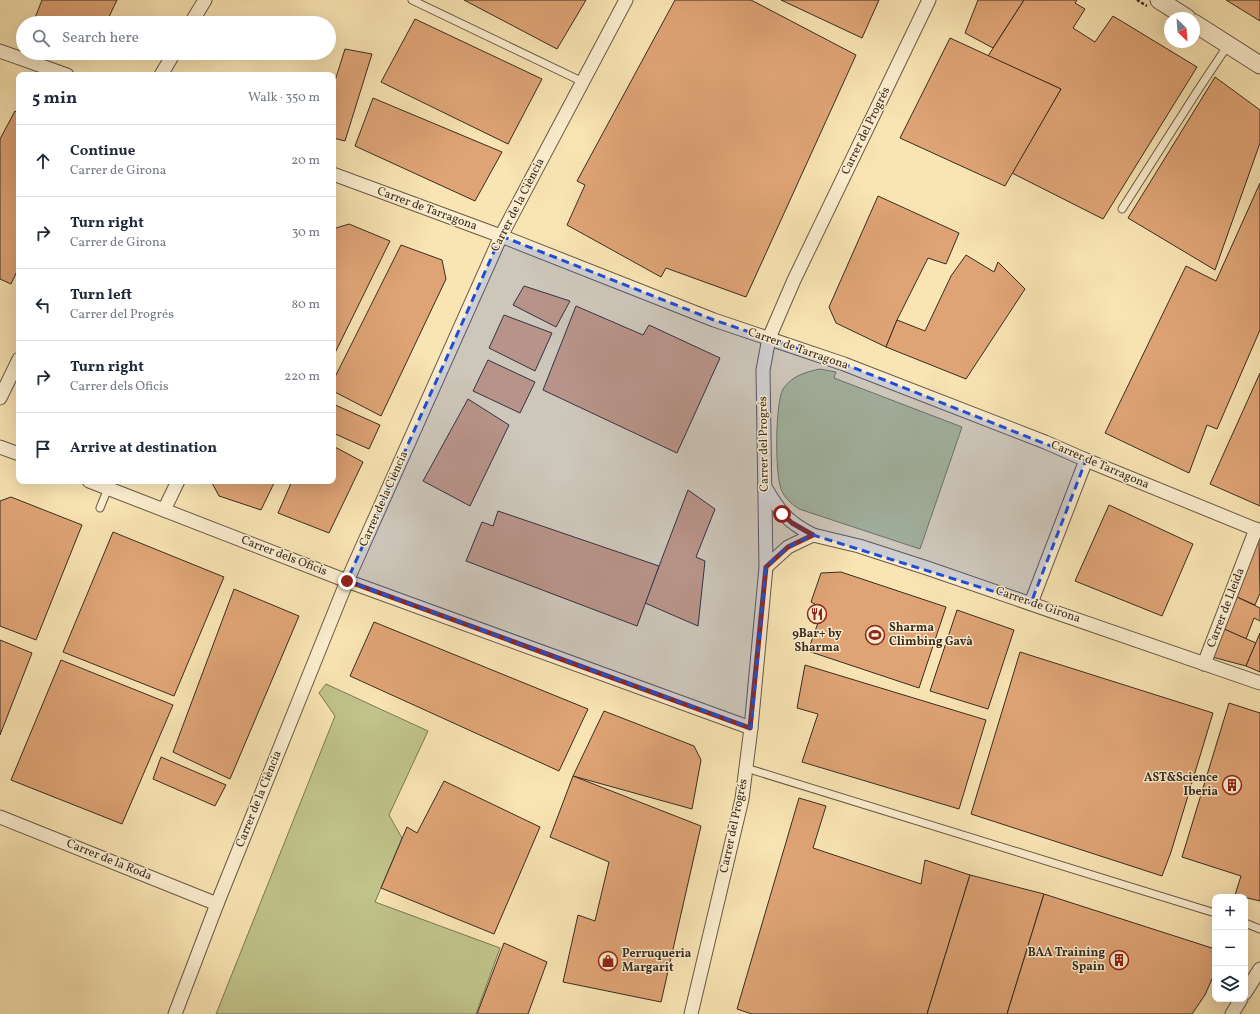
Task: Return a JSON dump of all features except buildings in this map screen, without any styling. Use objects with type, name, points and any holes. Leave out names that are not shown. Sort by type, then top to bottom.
[{"type":"street","points":[[195,16],[205,0]]},
{"type":"street","name":"Carrer de la Ciència","points":[[175,1014],[217,904],[347,581],[501,236],[626,0]]},
{"type":"street","name":"Carrer del Progrés","points":[[690,1014],[742,799],[746,768],[766,567],[763,370],[769,338],[794,280],[929,0]]},
{"type":"street","points":[[1159,0],[1177,12]]},
{"type":"street","points":[[1200,27],[1260,65]]},
{"type":"street","points":[[0,51],[16,57]]},
{"type":"street","points":[[26,60],[60,72]]},
{"type":"street","points":[[163,72],[170,60]]},
{"type":"street","name":"Carrer de Tarragona","points":[[336,175],[501,236],[714,320],[852,367],[1045,442],[1258,530]]},
{"type":"street","points":[[0,398],[16,366]]},
{"type":"street","points":[[0,447],[16,453]]},
{"type":"street","points":[[1031,603],[1086,460]]},
{"type":"street","name":"Carrer dels Oficis","points":[[97,484],[347,581],[750,728]]},
{"type":"street","points":[[164,510],[177,484]]},
{"type":"street","name":"Carrer de Girona","points":[[764,487],[782,514],[792,523],[813,535],[859,546],[1031,603],[1260,683]]},
{"type":"street","name":"Carrer de Lleida","points":[[1204,664],[1258,530]]},
{"type":"street","points":[[766,567],[788,547],[813,535]]},
{"type":"street","name":"Carrer de la Roda","points":[[0,817],[217,904]]},
{"type":"street","points":[[1248,988],[1260,969]]},
{"type":"street","points":[[1232,1014],[1239,1002]]},
{"type":"lane","points":[[412,0],[582,82]]},
{"type":"lane","points":[[1122,209],[1228,45]]},
{"type":"lane","points":[[100,508],[108,488]]},
{"type":"lane","points":[[746,768],[1212,912]]},
{"type":"lane","points":[[1248,924],[1260,929]]},
{"type":"highlighted area","points":[[501,236],[714,320],[844,364],[1086,460],[1031,603],[813,535],[788,547],[766,567],[751,728],[347,581]]},
{"type":"green space","points":[[820,369],[836,372],[834,378],[962,427],[920,549],[799,509],[788,500],[782,492],[779,481],[777,454],[777,423],[780,397],[783,389],[790,381],[804,373]]},
{"type":"green space","points":[[326,684],[428,731],[389,815],[402,838],[375,902],[500,948],[476,1014],[216,1014],[335,716],[319,693]]},
{"type":"place","name":"9Bar+ by Sharma","points":[[817,614]]},
{"type":"place","name":"Sharma Climbing Gavà","points":[[875,635]]},
{"type":"place","name":"AST&Science Iberia","points":[[1232,785]]},
{"type":"place","name":"BAA Training Spain","points":[[1119,960]]},
{"type":"place","name":"Perruqueria Margarit","points":[[608,961]]},
{"type":"route","points":[[347,581],[750,728],[766,567],[788,547],[813,535],[792,523],[782,514]]}]
